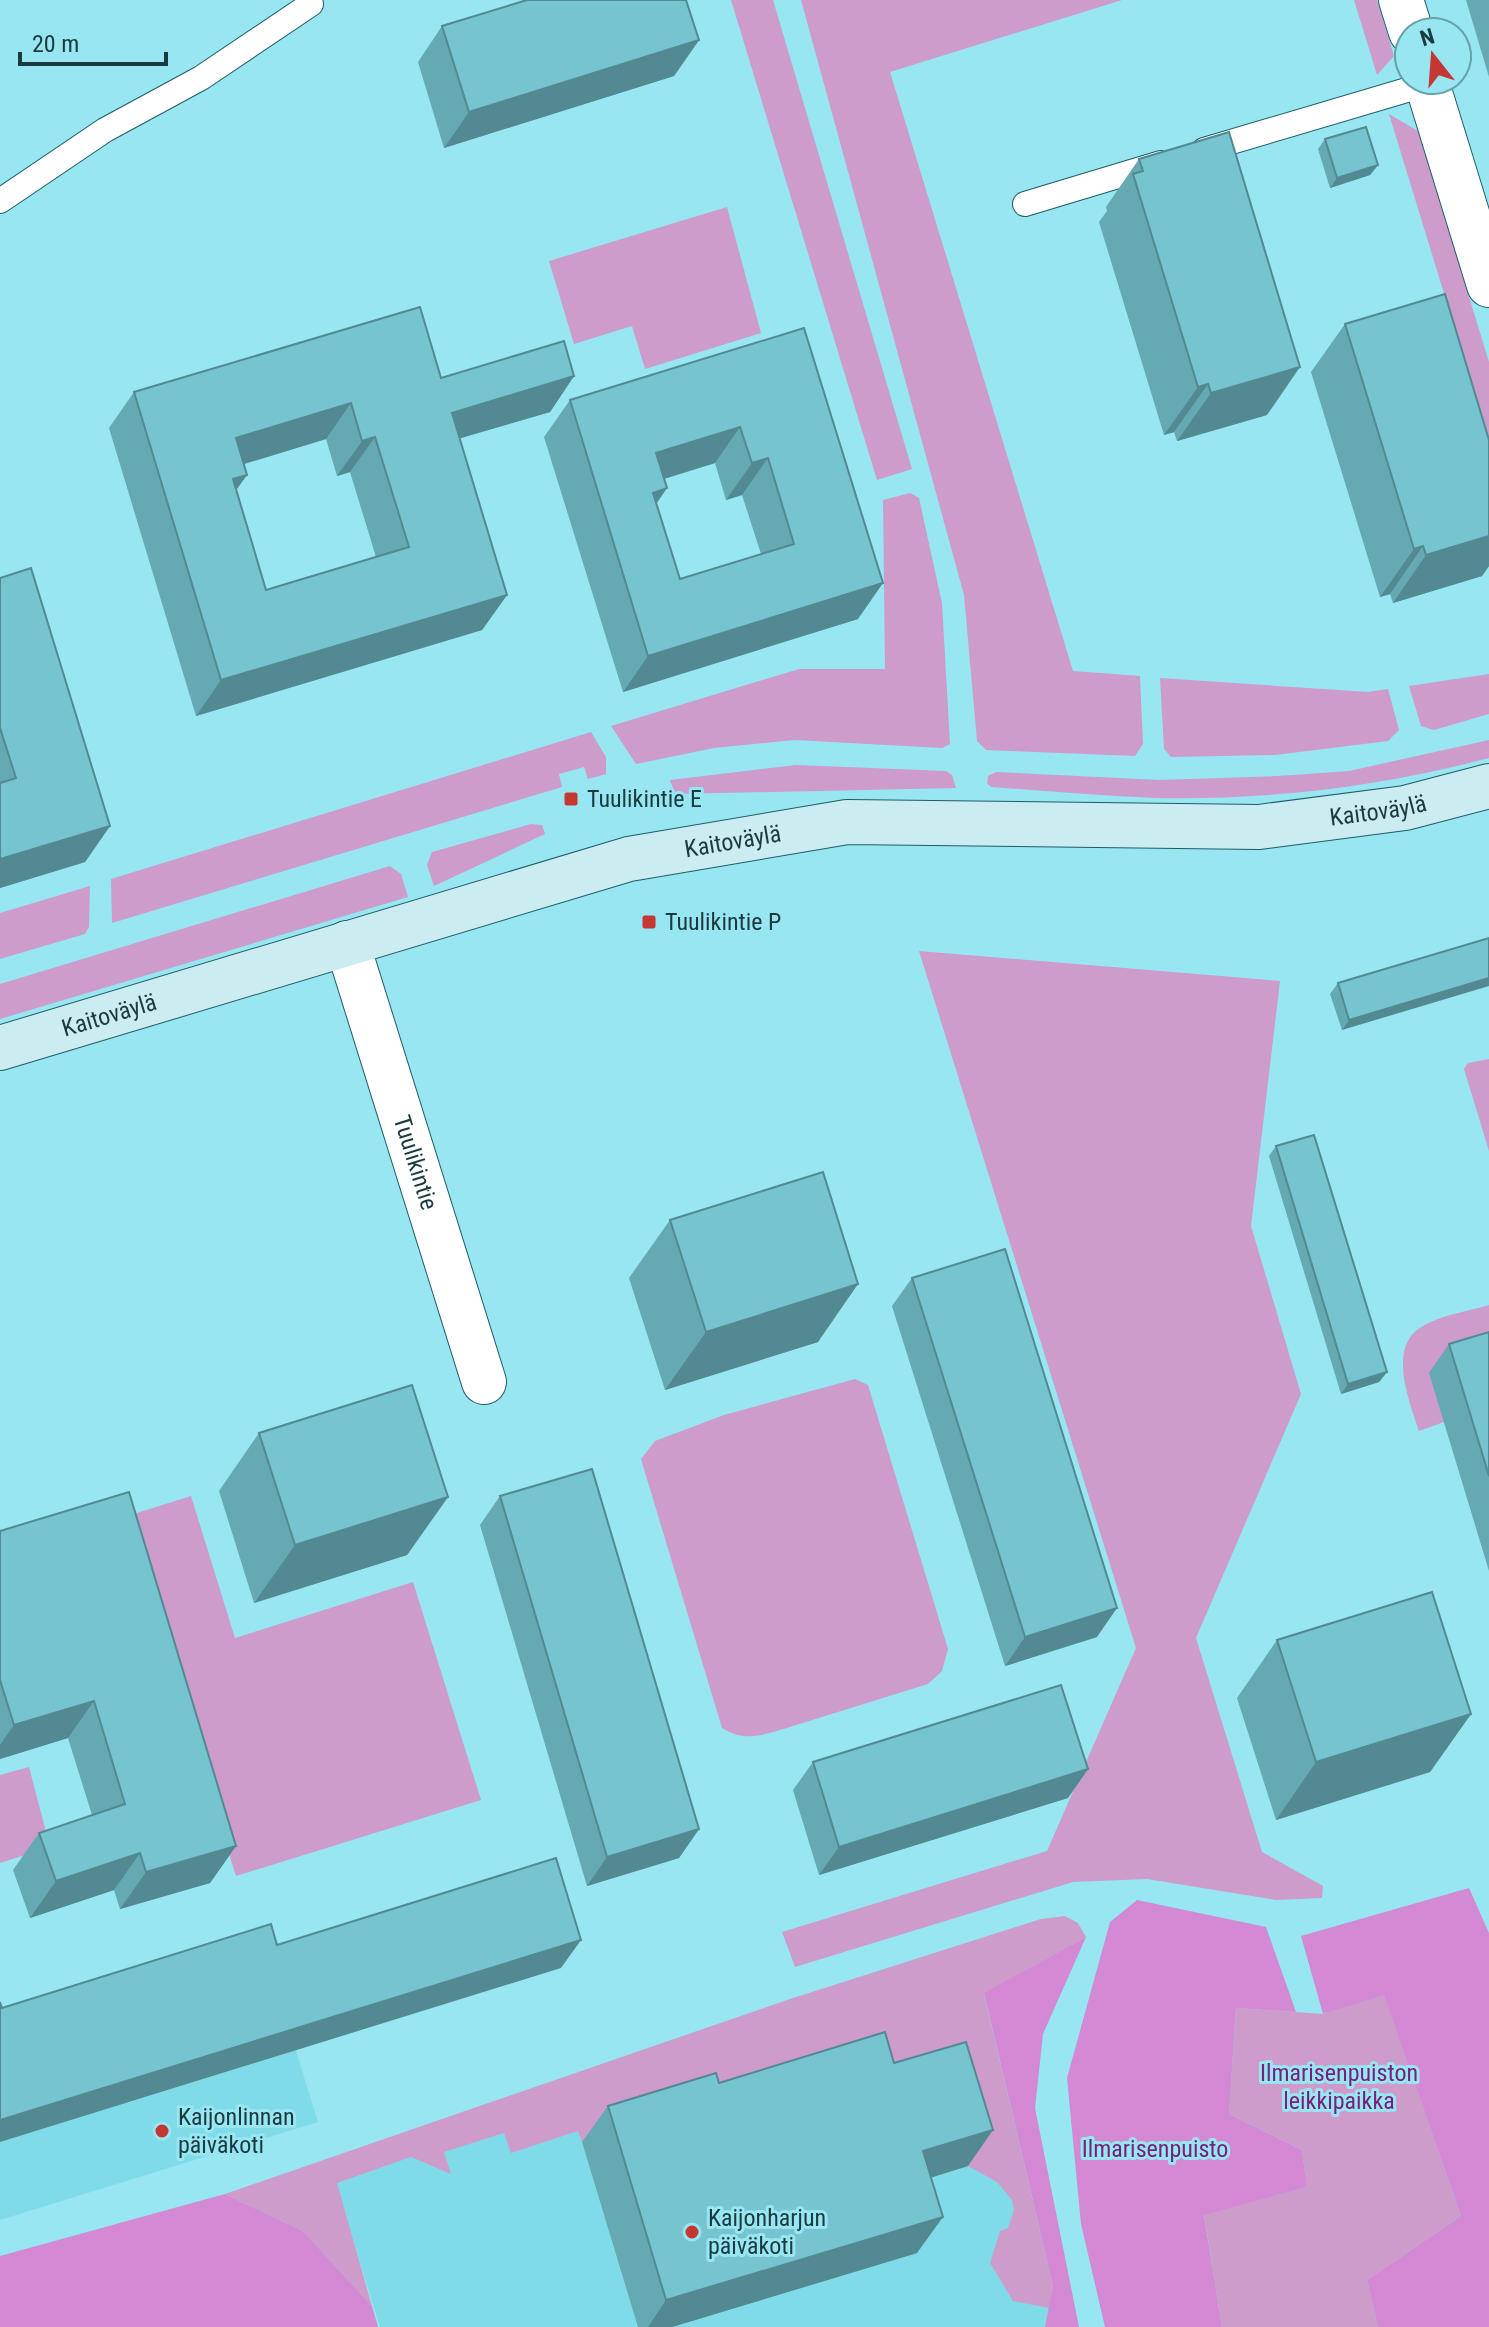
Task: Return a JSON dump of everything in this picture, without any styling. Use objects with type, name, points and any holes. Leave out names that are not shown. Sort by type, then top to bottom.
[{"type":"street","points":[[1430,96],[1489,285]]},
{"type":"street","name":"Kaitoväylä","points":[[0,1048],[629,859],[847,822],[1259,827],[1405,808],[1489,786]]},
{"type":"street","name":"Tuulikintie","points":[[347,943],[484,1382]]},
{"type":"lane","points":[[0,201],[105,130],[201,78],[311,4]]},
{"type":"lane","points":[[1025,204],[1393,92]]},
{"type":"shaded area","name":"Kaijonharjun päiväkoti","points":[[839,2017],[994,2100],[1061,2327],[380,2327],[332,2171]]},
{"type":"shaded area","name":"Kaijonlinnan päiväkoti","points":[[293,2041],[318,2122],[0,2220],[0,2126],[131,2085],[136,2100],[221,2073]]},
{"type":"green space","points":[[731,0],[773,0],[912,469],[877,480]]},
{"type":"green space","points":[[801,0],[1122,0],[890,72],[1073,671],[1140,676],[1143,744],[1135,756],[986,750],[977,741],[964,595]]},
{"type":"green space","points":[[1354,0],[1377,0],[1393,57],[1377,75]]},
{"type":"green space","points":[[1389,114],[1418,131],[1489,362],[1489,440]]},
{"type":"green space","points":[[727,207],[761,333],[645,369],[632,326],[574,344],[549,261]]},
{"type":"green space","points":[[910,493],[919,498],[942,603],[950,744],[942,748],[794,740],[714,748],[636,764],[611,726],[799,669],[885,669],[883,500]]},
{"type":"green space","points":[[1489,674],[1489,714],[1434,730],[1421,726],[1409,686]]},
{"type":"green space","points":[[1160,678],[1368,692],[1388,689],[1399,730],[1388,741],[1275,755],[1171,757],[1164,749]]},
{"type":"green space","points":[[591,732],[606,757],[606,774],[588,779],[584,767],[559,774],[562,787],[112,923],[111,879]]},
{"type":"green space","points":[[1489,740],[1489,758],[1407,777],[1282,794],[1156,798],[991,787],[987,783],[988,776],[996,772],[1160,780],[1349,771]]},
{"type":"green space","points":[[796,765],[946,771],[952,775],[956,788],[675,794],[670,780]]},
{"type":"green space","points":[[531,824],[542,825],[545,834],[434,886],[427,865],[432,852]]},
{"type":"green space","points":[[390,866],[401,874],[408,897],[0,1019],[0,984]]},
{"type":"green space","points":[[90,886],[89,927],[85,934],[0,959],[0,913]]},
{"type":"green space","points":[[919,951],[1280,981],[1251,1226],[1301,1394],[1196,1638],[1262,1852],[1323,1886],[1322,1898],[1276,1900],[1147,1879],[1073,1882],[795,1967],[782,1932],[1047,1851],[1136,1648]]},
{"type":"green space","points":[[1489,1059],[1489,1151],[1464,1069],[1468,1063]]},
{"type":"green space","points":[[1489,1305],[1489,1354],[1444,1422],[1419,1431],[1404,1375],[1403,1360],[1412,1335],[1438,1319]]},
{"type":"green space","points":[[855,1379],[868,1385],[948,1649],[942,1671],[928,1684],[777,1731],[742,1736],[722,1728],[641,1459],[655,1441],[724,1415]]},
{"type":"green space","points":[[191,1496],[235,1638],[413,1582],[481,1800],[236,1876],[124,1517]]},
{"type":"green space","points":[[29,1767],[50,1847],[0,1863],[0,1775]]},
{"type":"green space","points":[[1469,1888],[1489,1933],[1489,2327],[1378,2327],[1367,2280],[1461,2216],[1384,1995],[1323,2014],[1301,1936]]},
{"type":"green space","name":"Ilmarisenpuisto","points":[[1137,1900],[1266,1927],[1296,2012],[1236,2008],[1229,2114],[1302,2150],[1307,2187],[1204,2215],[1222,2327],[1105,2327],[1081,2224],[1067,2078],[1110,1922]]},
{"type":"green space","points":[[1065,1916],[1078,1923],[1086,1937],[984,1994],[1053,2286],[1049,2308],[1013,2301],[990,2263],[1000,2231],[1008,2228],[1014,2210],[1012,2200],[997,2182],[968,2166],[582,2142],[578,2131],[511,2153],[504,2133],[444,2152],[451,2174],[411,2157],[337,2183],[372,2306],[303,2231],[225,2194],[787,2000],[1041,1919]]},
{"type":"green space","points":[[1086,1937],[1043,2034],[1035,2108],[1079,2327],[1045,2327],[1053,2286],[984,1993]]},
{"type":"green space","name":"Ilmarisenpuiston leikkipaikka","points":[[1384,1994],[1461,2216],[1367,2280],[1378,2327],[1222,2327],[1204,2214],[1307,2187],[1302,2150],[1229,2114],[1236,2008],[1323,2014]]},
{"type":"green space","points":[[225,2194],[303,2231],[372,2306],[378,2327],[0,2327],[0,2256]]},
{"type":"building","points":[[527,0],[686,0],[699,40],[469,112],[442,26]]},
{"type":"building","points":[[1366,127],[1378,165],[1337,178],[1325,139]]},
{"type":"building","points":[[1229,132],[1300,367],[1211,393],[1208,384],[1198,387],[1133,174],[1143,171],[1139,159]]},
{"type":"building","points":[[1445,294],[1489,440],[1489,536],[1426,555],[1423,546],[1414,549],[1345,324]]},
{"type":"building","points":[[420,307],[441,378],[564,341],[574,376],[452,413],[507,595],[221,680],[134,392]],"holes":[[[351,403],[362,441],[375,437],[409,547],[266,590],[233,479],[247,475],[236,438]]]},
{"type":"building","points":[[804,328],[883,583],[648,656],[570,400]],"holes":[[[740,427],[752,463],[768,458],[794,544],[680,579],[653,493],[667,488],[656,453]]]},
{"type":"building","points":[[31,568],[110,826],[0,859],[0,783],[16,778],[0,728],[0,578]]},
{"type":"building","points":[[1489,938],[1489,978],[1349,1020],[1338,983]]},
{"type":"building","points":[[1314,1135],[1387,1372],[1348,1384],[1276,1146]]},
{"type":"building","points":[[823,1172],[858,1284],[706,1332],[670,1220]]},
{"type":"building","points":[[1005,1249],[1117,1608],[1025,1637],[912,1278]]},
{"type":"building","points":[[1489,1332],[1489,1476],[1449,1344]]},
{"type":"building","points":[[412,1385],[448,1497],[295,1545],[259,1433]]},
{"type":"building","points":[[592,1469],[699,1829],[607,1857],[500,1496]]},
{"type":"building","points":[[129,1492],[236,1846],[146,1872],[140,1853],[56,1881],[39,1833],[125,1804],[94,1701],[14,1725],[0,1680],[0,1531]]},
{"type":"building","points":[[1432,1592],[1471,1714],[1316,1762],[1277,1640]]},
{"type":"building","points":[[1061,1685],[1088,1769],[839,1847],[813,1762]]},
{"type":"building","points":[[556,1858],[581,1940],[0,2120],[0,2002],[2,2008],[271,1924],[277,1945]]},
{"type":"building","points":[[885,2032],[894,2063],[966,2042],[993,2130],[923,2151],[943,2217],[666,2300],[608,2106],[716,2073],[719,2083]]},
{"type":"place","name":"Tuulikintie E","points":[[571,799]]},
{"type":"place","name":"Tuulikintie P","points":[[649,922]]},
{"type":"place","name":"Kaijonlinnan päiväkoti","points":[[162,2131]]},
{"type":"place","name":"Kaijonharjun päiväkoti","points":[[692,2232]]}]
